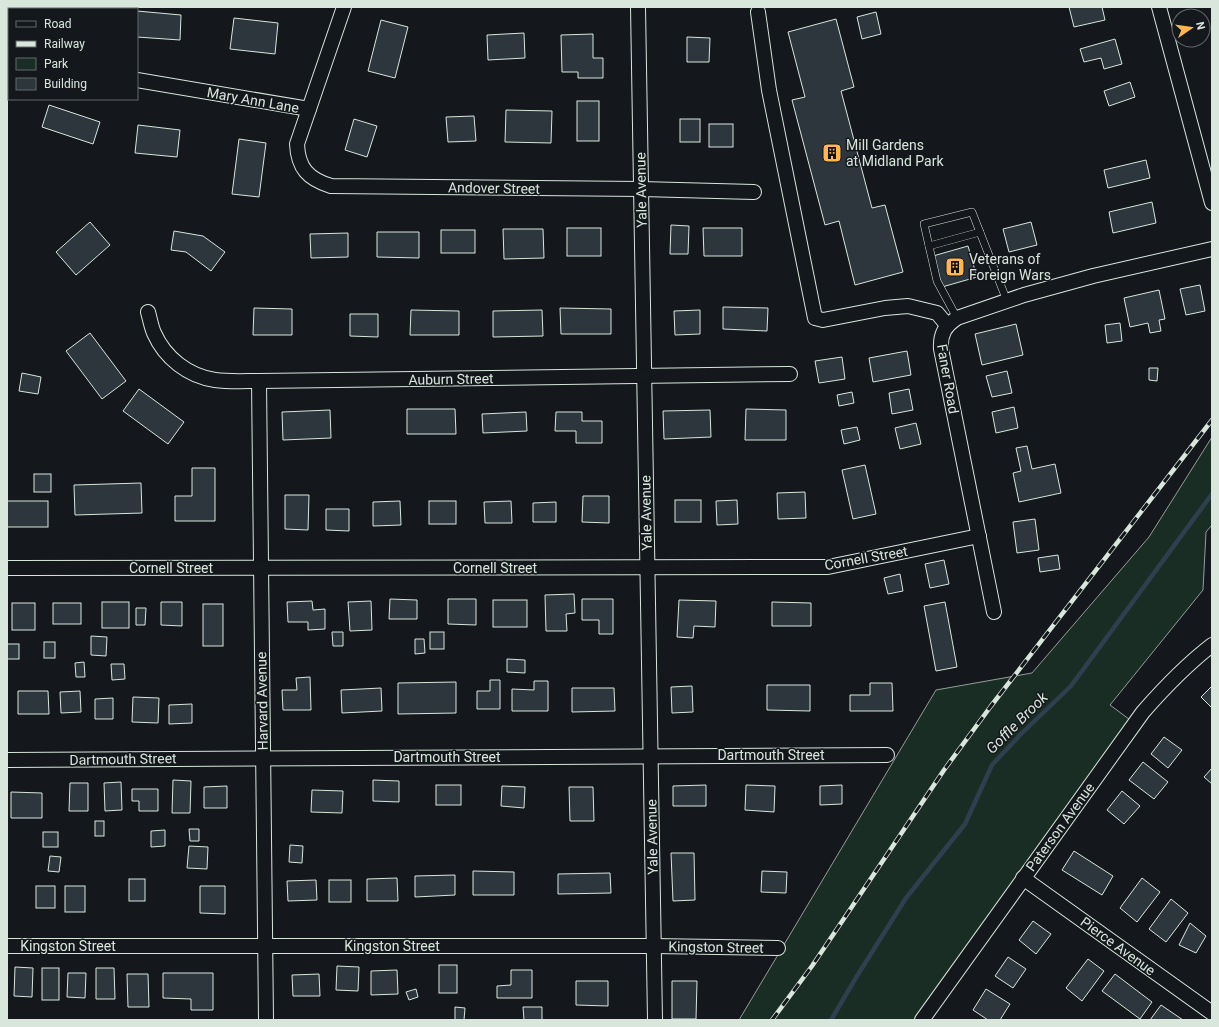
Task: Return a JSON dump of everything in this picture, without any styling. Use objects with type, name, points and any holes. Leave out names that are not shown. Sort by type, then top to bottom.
[{"type":"street","name":"Mary Ann Lane","points":[[138,80],[309,110],[344,7]]},
{"type":"street","name":"Yale Avenue","points":[[638,7],[655,1020]]},
{"type":"street","points":[[1159,7],[1212,203]]},
{"type":"street","points":[[758,12],[769,90],[814,318],[823,320],[885,308],[908,306],[937,313],[952,321],[1007,301],[1093,276],[1212,249]]},
{"type":"street","name":"Andover Street","points":[[309,110],[297,144],[297,155],[301,166],[309,176],[319,182],[331,186],[641,189],[754,192]]},
{"type":"street","name":"Auburn Street","points":[[148,312],[153,332],[161,347],[172,359],[184,369],[200,377],[216,380],[259,381],[790,374]]},
{"type":"street","name":"Faner Road","points":[[952,321],[942,332],[940,342],[941,349],[994,612]]},
{"type":"street","name":"Harvard Avenue","points":[[259,381],[266,1020]]},
{"type":"street","name":"Cornell Street","points":[[7,568],[828,567],[979,536]]},
{"type":"street","name":"Paterson Avenue","points":[[922,1020],[1142,712],[1169,682],[1212,645]]},
{"type":"street","name":"Dartmouth Street","points":[[7,760],[887,755]]},
{"type":"street","name":"Pierce Avenue","points":[[1023,878],[1212,1013]]},
{"type":"street","name":"Kingston Street","points":[[7,946],[654,946],[778,948]]},
{"type":"lane","points":[[952,321],[937,280],[924,224],[972,212],[1007,301]]},
{"type":"lane","points":[[929,246],[980,232]]},
{"type":"green space","points":[[1212,437],[1212,525],[1206,532],[1203,590],[1110,705],[1137,725],[914,1020],[739,1020],[936,690],[1032,673],[1149,537]]},
{"type":"building","points":[[1069,7],[1102,7],[1105,20],[1074,27]]},
{"type":"building","points":[[138,11],[181,15],[180,40],[138,37]]},
{"type":"building","points":[[876,12],[881,34],[862,39],[857,17]]},
{"type":"building","points":[[234,18],[278,23],[275,54],[230,49]]},
{"type":"building","name":"Mill Gardens at Midland Park","points":[[836,19],[854,87],[841,91],[872,208],[885,205],[903,272],[855,285],[839,221],[825,225],[792,100],[805,97],[788,32]]},
{"type":"building","points":[[381,20],[408,27],[395,78],[368,71]]},
{"type":"building","points":[[524,33],[525,58],[488,60],[487,35]]},
{"type":"building","points":[[593,34],[593,58],[603,58],[603,78],[578,78],[578,72],[562,72],[561,35]]},
{"type":"building","points":[[687,37],[710,38],[709,62],[687,62]]},
{"type":"building","points":[[1115,39],[1122,64],[1104,69],[1101,58],[1084,62],[1080,49]]},
{"type":"building","points":[[1130,82],[1135,97],[1109,106],[1104,91]]},
{"type":"building","points":[[577,101],[599,101],[599,141],[577,141]]},
{"type":"building","points":[[49,105],[100,122],[93,144],[42,127]]},
{"type":"building","points":[[506,110],[552,111],[551,143],[505,142]]},
{"type":"building","points":[[474,116],[476,141],[448,142],[446,117]]},
{"type":"building","points":[[354,119],[377,126],[367,157],[345,150]]},
{"type":"building","points":[[680,119],[700,119],[700,142],[680,142]]},
{"type":"building","points":[[709,124],[733,124],[733,147],[709,147]]},
{"type":"building","points":[[138,125],[180,130],[177,157],[135,153]]},
{"type":"building","points":[[239,139],[266,143],[259,197],[232,194]]},
{"type":"building","points":[[1146,160],[1150,178],[1108,188],[1104,170]]},
{"type":"building","points":[[1152,202],[1156,223],[1113,233],[1109,212]]},
{"type":"building","points":[[90,222],[110,245],[76,275],[56,252]]},
{"type":"building","points":[[1031,222],[1037,245],[1009,252],[1003,229]]},
{"type":"building","points":[[671,225],[689,226],[688,254],[670,254]]},
{"type":"building","points":[[567,228],[601,228],[601,256],[567,256]]},
{"type":"building","points":[[703,228],[742,228],[742,256],[704,256]]},
{"type":"building","points":[[503,229],[543,229],[544,258],[504,259]]},
{"type":"building","points":[[441,230],[475,230],[475,253],[441,253]]},
{"type":"building","points":[[174,231],[203,236],[225,252],[211,271],[186,252],[171,250]]},
{"type":"building","points":[[377,232],[419,232],[419,258],[377,257]]},
{"type":"building","points":[[348,233],[348,257],[311,258],[310,234]]},
{"type":"building","name":"Veterans of Foreign Wars","points":[[968,246],[977,277],[942,287],[933,256]]},
{"type":"building","points":[[1200,285],[1205,311],[1186,315],[1180,289]]},
{"type":"building","points":[[1159,290],[1165,319],[1159,320],[1161,331],[1150,333],[1148,323],[1130,327],[1124,298]]},
{"type":"building","points":[[723,307],[768,308],[767,331],[723,329]]},
{"type":"building","points":[[254,308],[292,309],[292,335],[253,335]]},
{"type":"building","points":[[560,308],[611,309],[611,334],[561,334]]},
{"type":"building","points":[[411,310],[459,311],[459,335],[410,335]]},
{"type":"building","points":[[542,310],[543,336],[493,337],[493,311]]},
{"type":"building","points":[[700,310],[700,334],[675,335],[674,311]]},
{"type":"building","points":[[350,314],[378,314],[378,337],[350,336]]},
{"type":"building","points":[[1120,323],[1122,341],[1107,343],[1105,325]]},
{"type":"building","points":[[1016,324],[1023,355],[982,365],[975,334]]},
{"type":"building","points":[[90,333],[126,381],[102,399],[66,351]]},
{"type":"building","points":[[907,351],[911,375],[873,382],[869,358]]},
{"type":"building","points":[[842,357],[845,379],[819,383],[815,361]]},
{"type":"building","points":[[1149,368],[1158,368],[1157,381],[1149,380]]},
{"type":"building","points":[[1007,371],[1012,393],[992,397],[986,376]]},
{"type":"building","points":[[22,373],[41,377],[38,394],[19,391]]},
{"type":"building","points":[[139,389],[184,422],[168,444],[123,411]]},
{"type":"building","points":[[909,389],[913,410],[892,414],[889,393]]},
{"type":"building","points":[[852,392],[854,403],[839,406],[837,395]]},
{"type":"building","points":[[1014,407],[1018,428],[996,433],[992,412]]},
{"type":"building","points":[[407,409],[455,409],[456,434],[407,434]]},
{"type":"building","points":[[746,409],[786,410],[786,440],[745,440]]},
{"type":"building","points":[[330,410],[331,438],[283,440],[282,412]]},
{"type":"building","points":[[710,410],[711,437],[664,439],[663,411]]},
{"type":"building","points":[[526,412],[527,431],[483,433],[482,414]]},
{"type":"building","points":[[556,412],[582,412],[582,421],[602,421],[602,443],[576,443],[576,431],[555,431]]},
{"type":"building","points":[[916,423],[921,444],[900,449],[895,428]]},
{"type":"building","points":[[857,427],[860,440],[844,444],[841,430]]},
{"type":"building","points":[[1027,446],[1032,469],[1055,464],[1061,493],[1019,502],[1013,473],[1021,471],[1016,448]]},
{"type":"building","points":[[865,465],[876,514],[853,519],[842,470]]},
{"type":"building","points":[[192,468],[215,468],[215,521],[175,521],[175,496],[192,496]]},
{"type":"building","points":[[34,474],[51,474],[51,492],[34,492]]},
{"type":"building","points":[[141,483],[142,513],[75,515],[74,485]]},
{"type":"building","points":[[805,492],[806,518],[778,519],[777,493]]},
{"type":"building","points":[[285,495],[309,495],[308,530],[285,529]]},
{"type":"building","points":[[583,496],[609,496],[609,523],[582,522]]},
{"type":"building","points":[[675,500],[701,500],[701,522],[675,522]]},
{"type":"building","points":[[737,500],[738,524],[717,525],[716,501]]},
{"type":"building","points":[[7,501],[48,501],[48,527],[7,527]]},
{"type":"building","points":[[400,501],[401,525],[373,526],[373,502]]},
{"type":"building","points":[[429,501],[456,501],[456,524],[429,524]]},
{"type":"building","points":[[511,501],[512,523],[485,523],[484,502]]},
{"type":"building","points":[[556,502],[556,522],[533,522],[533,503]]},
{"type":"building","points":[[326,509],[349,509],[349,531],[326,530]]},
{"type":"building","points":[[1035,519],[1039,550],[1017,553],[1013,522]]},
{"type":"building","points":[[1058,555],[1060,569],[1040,572],[1038,558]]},
{"type":"building","points":[[944,560],[949,584],[930,588],[925,564]]},
{"type":"building","points":[[900,574],[903,591],[888,594],[884,578]]},
{"type":"building","points":[[574,594],[575,613],[566,614],[567,631],[546,631],[545,595]]},
{"type":"building","points":[[390,599],[417,600],[417,619],[389,619]]},
{"type":"building","points":[[448,599],[476,599],[476,625],[448,624]]},
{"type":"building","points":[[582,599],[613,599],[613,634],[599,634],[599,620],[582,620]]},
{"type":"building","points":[[493,600],[527,600],[527,627],[493,627]]},
{"type":"building","points":[[679,600],[716,601],[715,627],[694,626],[693,638],[677,637]]},
{"type":"building","points":[[312,601],[313,610],[325,609],[325,629],[308,630],[308,622],[288,622],[287,602]]},
{"type":"building","points":[[371,601],[372,630],[350,631],[348,602]]},
{"type":"building","points":[[102,602],[129,602],[129,628],[102,628]]},
{"type":"building","points":[[161,602],[182,602],[182,626],[161,625]]},
{"type":"building","points":[[772,602],[811,603],[811,626],[772,626]]},
{"type":"building","points":[[945,602],[957,667],[936,671],[924,606]]},
{"type":"building","points":[[12,603],[35,603],[35,630],[12,630]]},
{"type":"building","points":[[53,603],[81,603],[81,624],[53,624]]},
{"type":"building","points":[[203,604],[223,604],[223,646],[203,646]]},
{"type":"building","points":[[136,608],[146,608],[145,625],[136,625]]},
{"type":"building","points":[[332,632],[343,632],[343,646],[333,646]]},
{"type":"building","points":[[430,632],[444,632],[444,649],[430,649]]},
{"type":"building","points":[[91,636],[107,637],[106,656],[91,655]]},
{"type":"building","points":[[415,639],[424,639],[425,653],[415,654]]},
{"type":"building","points":[[44,642],[55,642],[55,658],[44,658]]},
{"type":"building","points":[[7,644],[19,644],[19,659],[7,659]]},
{"type":"building","points":[[507,659],[525,660],[525,673],[507,672]]},
{"type":"building","points":[[84,662],[85,677],[76,677],[75,663]]},
{"type":"building","points":[[111,664],[124,664],[125,679],[112,680]]},
{"type":"building","points":[[310,677],[311,710],[283,710],[282,690],[297,690],[296,678]]},
{"type":"building","points":[[490,680],[500,680],[500,709],[477,709],[477,691],[490,691]]},
{"type":"building","points":[[534,681],[548,681],[548,711],[512,711],[512,689],[534,690]]},
{"type":"building","points":[[456,682],[456,713],[398,714],[398,683]]},
{"type":"building","points":[[870,683],[892,683],[893,711],[850,711],[850,695],[870,695]]},
{"type":"building","points":[[767,685],[810,685],[810,711],[767,710]]},
{"type":"building","points":[[692,686],[693,712],[672,713],[671,687]]},
{"type":"building","points":[[1212,686],[1212,708],[1201,697]]},
{"type":"building","points":[[381,688],[382,711],[342,713],[341,690]]},
{"type":"building","points":[[572,688],[614,688],[615,711],[572,712]]},
{"type":"building","points":[[18,691],[48,691],[49,714],[18,714]]},
{"type":"building","points":[[80,691],[81,712],[61,713],[60,692]]},
{"type":"building","points":[[133,697],[159,698],[158,723],[132,722]]},
{"type":"building","points":[[113,698],[113,719],[95,719],[95,699]]},
{"type":"building","points":[[192,704],[192,723],[169,724],[169,705]]},
{"type":"building","points":[[1164,737],[1182,750],[1168,768],[1151,754]]},
{"type":"building","points":[[1143,762],[1168,782],[1154,799],[1129,780]]},
{"type":"building","points":[[1212,768],[1212,784],[1204,777]]},
{"type":"building","points":[[173,780],[191,781],[190,813],[172,813]]},
{"type":"building","points":[[373,780],[399,781],[399,802],[373,801]]},
{"type":"building","points":[[121,782],[122,810],[105,811],[104,783]]},
{"type":"building","points":[[70,783],[88,783],[88,811],[69,811]]},
{"type":"building","points":[[436,785],[461,785],[461,805],[436,805]]},
{"type":"building","points":[[706,785],[706,806],[673,806],[673,786]]},
{"type":"building","points":[[746,785],[775,786],[774,812],[745,810]]},
{"type":"building","points":[[842,785],[842,804],[820,805],[820,786]]},
{"type":"building","points":[[227,786],[227,808],[204,808],[204,787]]},
{"type":"building","points":[[502,786],[525,787],[524,808],[501,806]]},
{"type":"building","points":[[569,787],[593,787],[594,821],[570,821]]},
{"type":"building","points":[[132,789],[158,789],[158,811],[139,811],[139,801],[132,801]]},
{"type":"building","points":[[312,790],[343,791],[342,813],[311,812]]},
{"type":"building","points":[[1122,791],[1140,806],[1124,824],[1107,810]]},
{"type":"building","points":[[11,792],[42,793],[42,818],[11,818]]},
{"type":"building","points":[[95,821],[104,821],[104,836],[95,836]]},
{"type":"building","points":[[189,829],[199,829],[199,841],[190,841]]},
{"type":"building","points":[[165,830],[165,846],[151,847],[151,831]]},
{"type":"building","points":[[43,832],[58,832],[58,847],[43,847]]},
{"type":"building","points":[[290,845],[303,846],[302,863],[289,862]]},
{"type":"building","points":[[189,846],[208,847],[207,869],[187,868]]},
{"type":"building","points":[[1074,851],[1113,876],[1102,895],[1062,870]]},
{"type":"building","points":[[671,853],[694,853],[695,900],[673,901]]},
{"type":"building","points":[[50,856],[61,857],[59,872],[48,871]]},
{"type":"building","points":[[473,871],[514,872],[514,895],[473,895]]},
{"type":"building","points":[[762,871],[787,872],[786,893],[761,892]]},
{"type":"building","points":[[610,873],[611,893],[558,894],[558,874]]},
{"type":"building","points":[[455,875],[455,895],[415,897],[415,876]]},
{"type":"building","points":[[397,878],[398,901],[367,901],[367,879]]},
{"type":"building","points":[[1142,878],[1160,892],[1137,922],[1120,908]]},
{"type":"building","points":[[129,879],[145,879],[145,901],[129,901]]},
{"type":"building","points":[[316,880],[317,900],[288,901],[287,881]]},
{"type":"building","points":[[329,880],[351,880],[351,902],[329,902]]},
{"type":"building","points":[[36,886],[55,886],[55,908],[36,908]]},
{"type":"building","points":[[65,886],[85,886],[85,912],[65,912]]},
{"type":"building","points":[[200,886],[225,886],[225,914],[200,913]]},
{"type":"building","points":[[1171,899],[1188,913],[1166,942],[1149,929]]},
{"type":"building","points":[[1033,921],[1051,934],[1036,954],[1019,940]]},
{"type":"building","points":[[1190,923],[1206,936],[1196,953],[1179,945]]},
{"type":"building","points":[[1008,957],[1026,969],[1013,988],[995,976]]},
{"type":"building","points":[[1088,959],[1104,971],[1082,1001],[1066,988]]},
{"type":"building","points":[[439,965],[457,965],[457,993],[439,993]]},
{"type":"building","points":[[337,966],[359,967],[358,991],[336,990]]},
{"type":"building","points":[[15,967],[33,968],[32,997],[14,996]]},
{"type":"building","points":[[42,968],[59,968],[59,1000],[42,1000]]},
{"type":"building","points":[[96,968],[114,968],[115,999],[96,999]]},
{"type":"building","points":[[397,970],[398,994],[371,995],[371,971]]},
{"type":"building","points":[[511,970],[532,970],[532,998],[497,998],[497,986],[511,985]]},
{"type":"building","points":[[68,973],[86,973],[85,998],[67,997]]},
{"type":"building","points":[[163,973],[213,973],[213,1010],[191,1010],[191,999],[163,998]]},
{"type":"building","points":[[127,974],[148,974],[149,1007],[128,1007]]},
{"type":"building","points":[[319,974],[320,996],[293,996],[292,975]]},
{"type":"building","points":[[1115,974],[1152,1002],[1140,1019],[1102,991]]},
{"type":"building","points":[[576,981],[608,981],[608,1006],[576,1005]]},
{"type":"building","points":[[672,981],[697,981],[696,1019],[672,1019]]},
{"type":"building","points":[[416,989],[418,997],[409,1000],[406,992]]},
{"type":"building","points":[[986,989],[1010,1004],[1000,1020],[988,1020],[973,1010]]},
{"type":"building","points":[[1161,1005],[1183,1020],[1150,1020]]},
{"type":"building","points":[[455,1007],[465,1008],[464,1020],[455,1020]]},
{"type":"building","points":[[523,1007],[542,1007],[542,1020],[524,1020]]},
{"type":"waterway","name":"Goffle Brook","points":[[831,1020],[906,898],[965,824],[992,765],[1021,734],[1071,686],[1212,494]]},
{"type":"railway","points":[[772,1020],[812,966],[944,770],[991,706],[1212,420]]},
{"type":"place","name":"Mill Gardens at Midland Park","points":[[832,153]]},
{"type":"place","name":"Veterans of Foreign Wars","points":[[955,267]]}]
